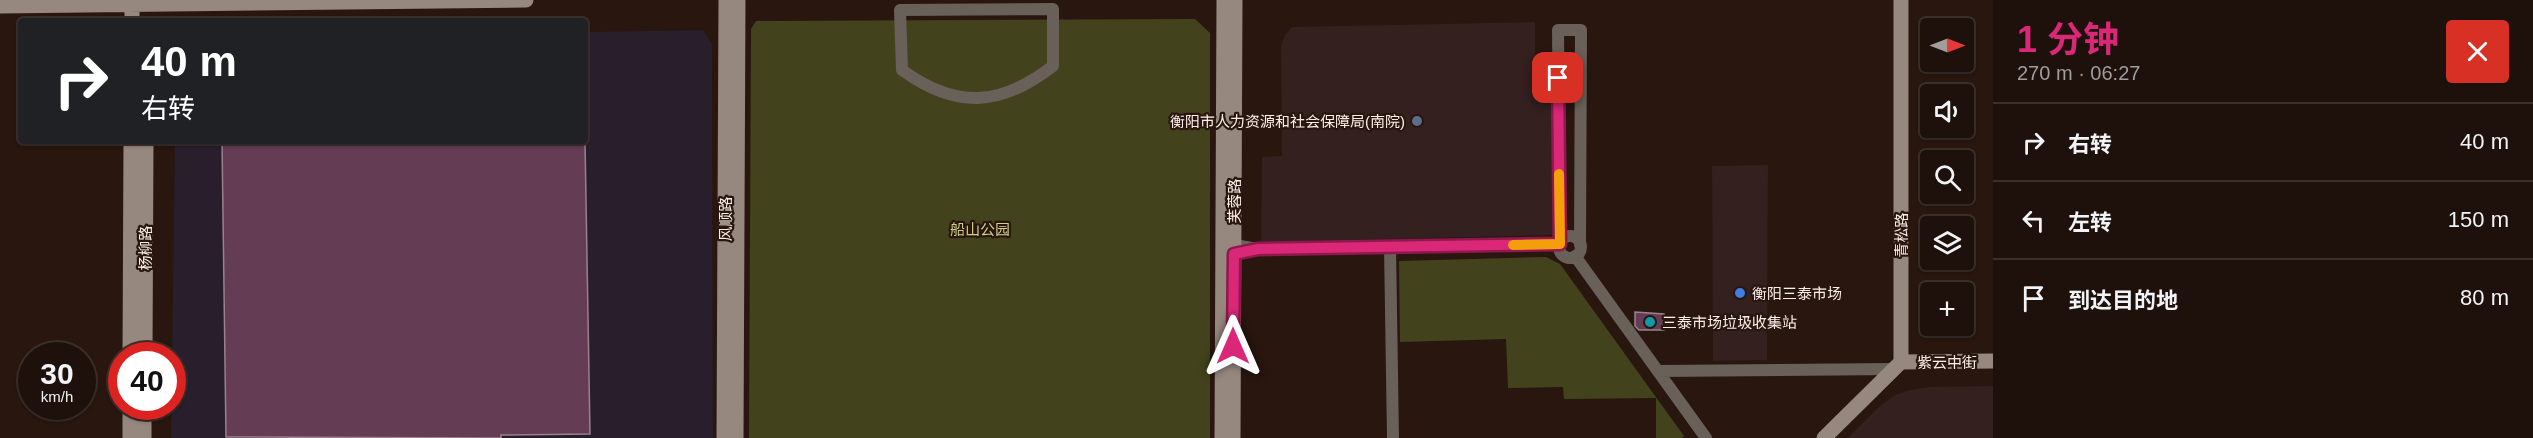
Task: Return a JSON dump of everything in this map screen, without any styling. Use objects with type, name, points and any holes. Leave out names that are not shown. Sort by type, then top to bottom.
[{"type":"street","points":[[0,6],[139,2],[526,0]]},
{"type":"street","name":"风顺路","points":[[724,438],[726,0]]},
{"type":"street","name":"风顺路","points":[[736,438],[738,0]]},
{"type":"street","name":"芙蓉路","points":[[1222,438],[1224,0]]},
{"type":"street","name":"芙蓉路","points":[[1233,438],[1235,0]]},
{"type":"street","name":"青松路","points":[[1898,365],[1900,0]]},
{"type":"street","points":[[133,18],[139,2]]},
{"type":"street","points":[[139,2],[146,18]]},
{"type":"street","points":[[1053,9],[1053,66],[1013,92],[994,97],[944,94],[922,85],[902,70],[900,10],[1053,9]]},
{"type":"street","points":[[1558,30],[1581,30],[1578,251],[1568,258],[1562,254],[1560,244],[1558,30]]},
{"type":"street","name":"杨柳路","points":[[130,342],[131,144]]},
{"type":"street","name":"杨柳路","points":[[145,342],[146,144]]},
{"type":"street","points":[[1560,244],[1564,238],[1570,236],[1577,239],[1578,251],[1706,438]]},
{"type":"street","points":[[1234,250],[1560,244]]},
{"type":"street","points":[[1390,246],[1393,438]]},
{"type":"street","name":"紫云中街","points":[[1898,365],[1993,362]]},
{"type":"street","points":[[1658,371],[1898,365]]},
{"type":"street","points":[[1824,438],[1898,365]]},
{"type":"street","points":[[130,420],[130,438]]},
{"type":"street","points":[[144,420],[144,438]]},
{"type":"shaded area","name":"衡阳市人力资源和社会保障局(南院)","points":[[1535,22],[1535,84],[1551,85],[1553,235],[1261,242],[1262,157],[1282,156],[1281,45],[1285,35],[1292,27]]},
{"type":"shaded area","points":[[703,30],[712,44],[713,438],[171,438],[171,420],[186,420],[186,342],[172,342],[175,144],[588,144],[588,32]]},
{"type":"shaded area","name":"衡阳三泰市场","points":[[1768,165],[1767,360],[1713,361],[1712,166]]},
{"type":"shaded area","points":[[1993,386],[1993,438],[1848,438],[1880,406],[1895,395],[1929,387]]},
{"type":"green space","name":"船山公园","points":[[1195,19],[1210,33],[1210,438],[749,438],[751,29],[756,21]]},
{"type":"green space","points":[[1546,257],[1560,264],[1684,436],[1682,438],[1656,438],[1656,398],[1564,399],[1563,387],[1508,388],[1506,339],[1400,342],[1399,261]]},
{"type":"building","points":[[222,144],[585,144],[590,434],[501,435],[501,438],[226,437]]},
{"type":"building","name":"三泰市场垃圾收集站","points":[[1635,312],[1664,314],[1664,330],[1639,330],[1635,326]]},
{"type":"slow traffic","points":[[1513,245],[1560,244],[1559,174]]},
{"type":"place","name":"衡阳市人力资源和社会保障局(南院)","points":[[1417,121]]},
{"type":"place","name":"衡阳三泰市场","points":[[1740,293]]},
{"type":"place","name":"三泰市场垃圾收集站","points":[[1650,322]]},
{"type":"route","points":[[1233,346],[1234,254],[1258,249],[1560,244],[1558,78]]}]
